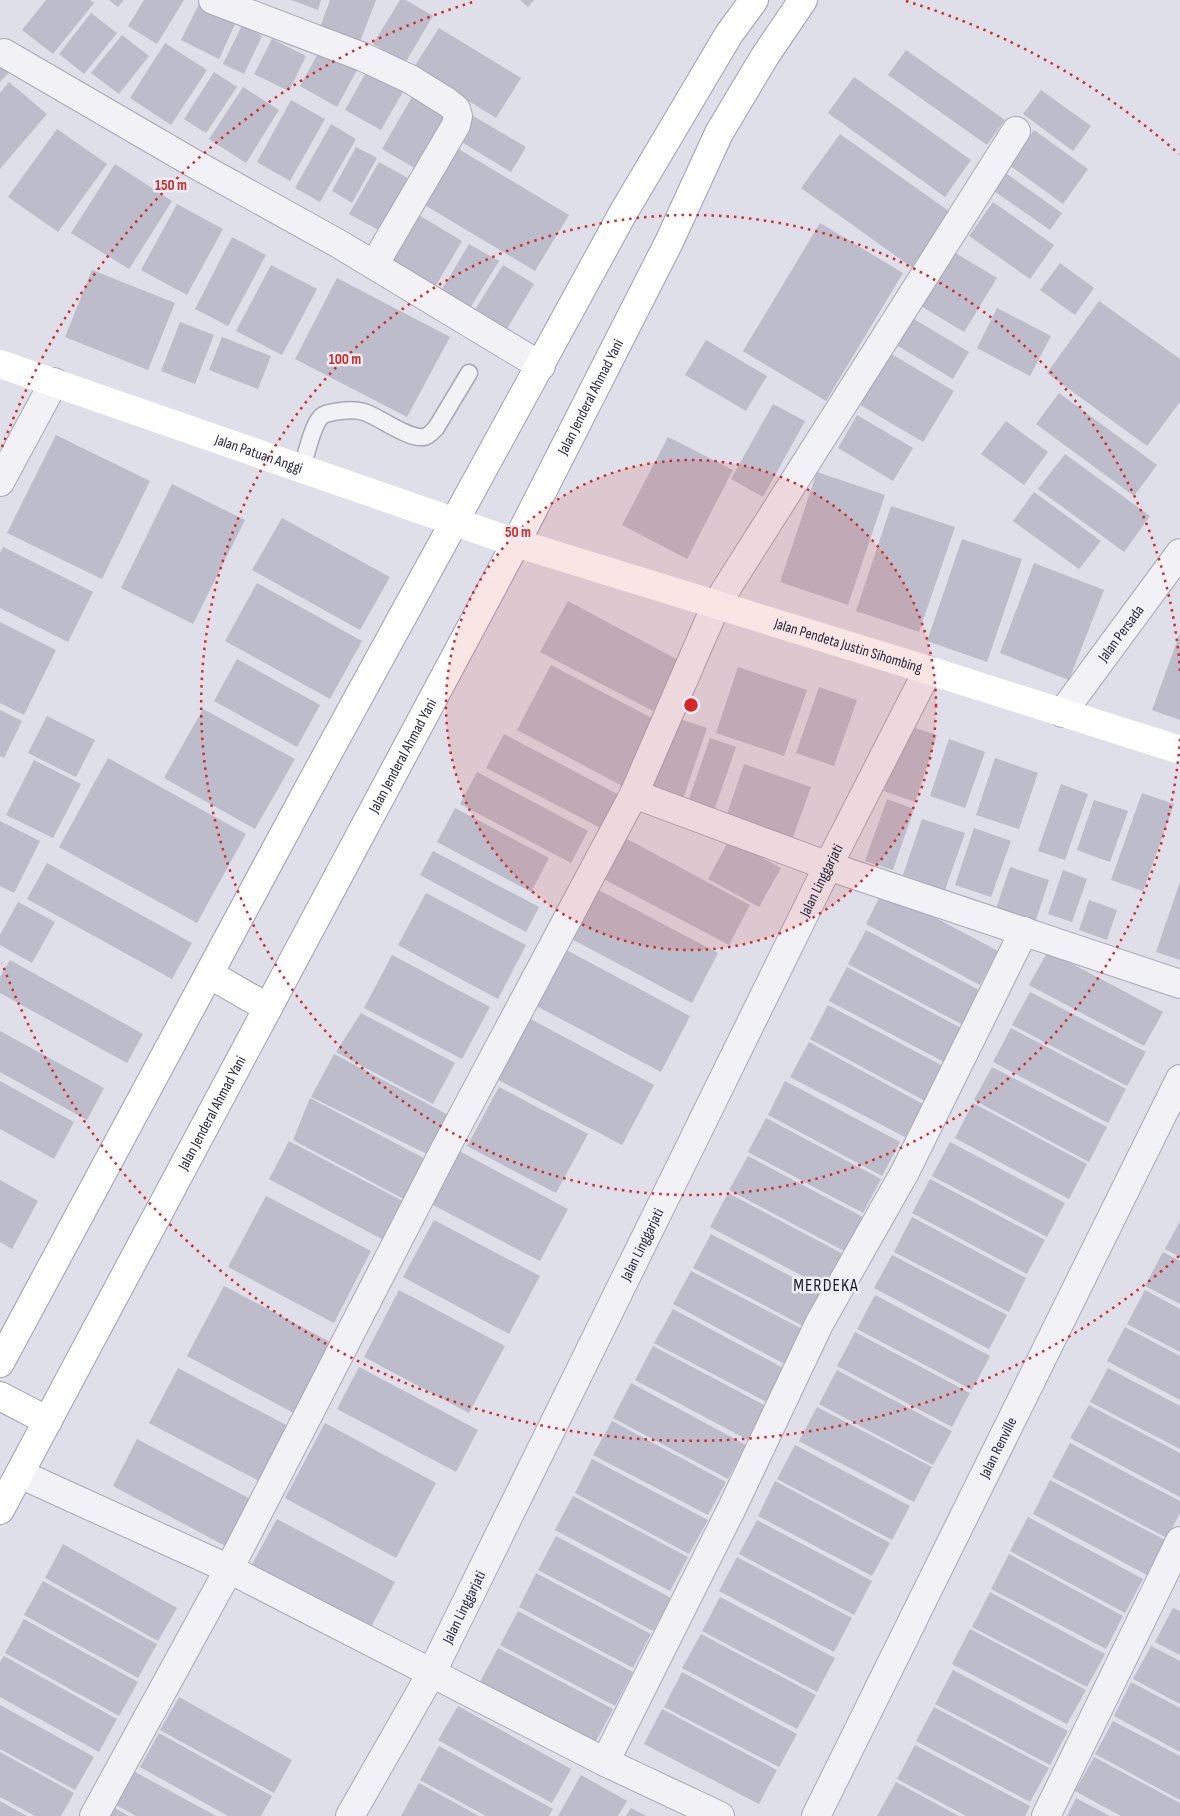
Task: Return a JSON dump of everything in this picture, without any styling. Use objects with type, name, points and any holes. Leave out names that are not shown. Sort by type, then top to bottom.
[{"type":"main road","points":[[0,1363],[454,521],[633,196],[730,34],[754,0]]},
{"type":"main road","name":"Jalan Jenderal Ahmad Yani","points":[[0,1510],[516,543],[669,242],[719,133],[765,56],[803,0]]},
{"type":"main road","name":"Jalan Patuan Anggi","points":[[0,364],[516,543]]},
{"type":"main road","name":"Jalan Pendeta Justin Sihombing","points":[[516,543],[1180,750]]},
{"type":"main road","points":[[209,974],[268,1008]]},
{"type":"main road","points":[[0,1396],[48,1421]]},
{"type":"street","points":[[213,0],[363,56],[410,79],[456,109],[458,116],[456,125],[374,265]]},
{"type":"street","points":[[4,54],[374,265],[541,366]]},
{"type":"street","points":[[94,1816],[229,1569],[444,1151],[634,794],[716,605],[1016,131]]},
{"type":"street","points":[[0,482],[54,382]]},
{"type":"street","name":"Jalan Persada","points":[[1062,713],[1180,553]]},
{"type":"street","name":"Jalan Linggarjati","points":[[350,1816],[431,1674],[828,866],[928,670]]},
{"type":"street","points":[[634,794],[828,866],[1180,984]]},
{"type":"street","points":[[605,1762],[732,1508],[819,1324],[905,1172],[1024,931]]},
{"type":"street","name":"Jalan Renville","points":[[816,1816],[1180,1079]]},
{"type":"street","points":[[20,1474],[229,1569],[605,1762],[720,1816]]},
{"type":"street","points":[[1046,1816],[1180,1541]]},
{"type":"lane","points":[[302,468],[316,425],[320,417],[325,414],[353,410],[366,412],[391,426],[423,437],[430,434],[436,428],[469,373]]},
{"type":"building","points":[[46,0],[90,0],[94,3],[53,54],[22,30]]},
{"type":"building","points":[[109,0],[124,0],[118,7]]},
{"type":"building","points":[[144,0],[184,0],[157,44],[128,26]]},
{"type":"building","points":[[291,0],[321,0],[318,10]]},
{"type":"building","points":[[330,0],[376,0],[358,47],[318,33]]},
{"type":"building","points":[[400,0],[406,0],[433,16],[405,63],[373,44]]},
{"type":"building","points":[[520,0],[534,0],[528,7]]},
{"type":"building","points":[[199,4],[236,22],[219,59],[181,40]]},
{"type":"building","points":[[91,13],[117,33],[84,74],[59,54]]},
{"type":"building","points":[[242,25],[262,36],[244,74],[223,64]]},
{"type":"building","points":[[439,28],[521,78],[496,118],[414,67]]},
{"type":"building","points":[[122,35],[149,56],[119,94],[91,73]]},
{"type":"building","points":[[272,39],[306,56],[289,91],[254,74]]},
{"type":"building","points":[[165,43],[207,70],[171,125],[130,98]]},
{"type":"building","points":[[320,50],[357,70],[337,107],[300,86]]},
{"type":"building","points":[[906,50],[1005,120],[987,145],[888,75]]},
{"type":"building","points":[[0,60],[11,70],[0,82]]},
{"type":"building","points":[[368,69],[404,90],[381,130],[345,110]]},
{"type":"building","points":[[214,72],[237,87],[206,133],[184,119]]},
{"type":"building","points":[[854,77],[971,160],[945,197],[828,113]]},
{"type":"building","points":[[9,82],[47,114],[0,169],[0,93]]},
{"type":"building","points":[[243,87],[279,110],[246,163],[209,139]]},
{"type":"building","points":[[1041,90],[1091,126],[1073,151],[1023,114]]},
{"type":"building","points":[[412,97],[453,121],[423,173],[382,149]]},
{"type":"building","points":[[291,100],[325,119],[290,181],[257,162]]},
{"type":"building","points":[[470,114],[526,147],[511,172],[455,138]]},
{"type":"building","points":[[331,124],[356,139],[320,202],[295,188]]},
{"type":"building","points":[[57,129],[107,164],[58,232],[8,197]]},
{"type":"building","points":[[1034,130],[1088,169],[1063,204],[1009,165]]},
{"type":"building","points":[[840,134],[953,214],[914,269],[801,188]]},
{"type":"building","points":[[452,145],[569,215],[535,271],[418,201]]},
{"type":"building","points":[[356,147],[377,158],[352,203],[332,191]]},
{"type":"building","points":[[379,162],[415,182],[386,234],[349,214]]},
{"type":"building","points":[[115,164],[172,201],[129,269],[71,233]]},
{"type":"building","points":[[1007,174],[1062,213],[1050,230],[994,191]]},
{"type":"building","points":[[993,202],[1054,245],[1030,279],[969,236]]},
{"type":"building","points":[[177,204],[223,229],[187,295],[141,270]]},
{"type":"building","points":[[417,214],[462,241],[435,287],[389,260]]},
{"type":"building","points":[[820,223],[903,273],[826,401],[743,351]]},
{"type":"building","points":[[232,237],[266,255],[228,326],[195,309]]},
{"type":"building","points":[[469,244],[499,261],[470,308],[441,291]]},
{"type":"building","points":[[949,249],[997,278],[964,332],[916,303]]},
{"type":"building","points":[[1060,263],[1094,288],[1075,315],[1040,290]]},
{"type":"building","points":[[271,265],[317,289],[282,355],[236,331]]},
{"type":"building","points":[[503,265],[534,284],[505,332],[473,313]]},
{"type":"building","points":[[92,270],[175,303],[148,370],[65,337]]},
{"type":"building","points":[[337,278],[450,337],[407,417],[295,359]]},
{"type":"building","points":[[1099,301],[1180,359],[1180,402],[1147,446],[1047,373]]},
{"type":"building","points":[[997,308],[1051,336],[1030,376],[977,348]]},
{"type":"building","points":[[909,316],[969,352],[953,379],[893,343]]},
{"type":"building","points":[[180,322],[214,335],[195,384],[161,371]]},
{"type":"building","points":[[222,337],[271,356],[258,389],[209,370]]},
{"type":"building","points":[[706,340],[767,376],[746,411],[685,375]]},
{"type":"building","points":[[888,352],[954,391],[923,442],[857,403]]},
{"type":"building","points":[[1059,393],[1157,465],[1134,496],[1036,424]]},
{"type":"building","points":[[773,404],[805,421],[763,497],[731,479]]},
{"type":"building","points":[[857,415],[913,448],[893,481],[838,448]]},
{"type":"building","points":[[1006,421],[1048,452],[1024,485],[981,454]]},
{"type":"building","points":[[56,435],[150,481],[102,579],[7,533]]},
{"type":"building","points":[[668,437],[733,470],[687,559],[622,525]]},
{"type":"building","points":[[1065,454],[1150,516],[1124,552],[1038,489]]},
{"type":"building","points":[[817,472],[885,495],[848,605],[780,582]]},
{"type":"building","points":[[172,484],[245,520],[193,624],[121,588]]},
{"type":"building","points":[[1034,492],[1101,541],[1079,569],[1013,521]]},
{"type":"building","points":[[891,506],[955,527],[919,632],[856,611]]},
{"type":"building","points":[[282,518],[390,577],[360,630],[252,570]]},
{"type":"building","points":[[962,539],[1022,559],[987,662],[927,641]]},
{"type":"building","points":[[3,547],[93,592],[68,642],[0,608],[0,553]]},
{"type":"building","points":[[1034,563],[1104,590],[1069,680],[1000,653]]},
{"type":"building","points":[[257,583],[362,641],[330,699],[225,641]]},
{"type":"building","points":[[568,601],[680,661],[653,711],[540,652]]},
{"type":"building","points":[[0,622],[56,650],[24,715],[0,703]]},
{"type":"building","points":[[1180,633],[1180,720],[1152,710]]},
{"type":"building","points":[[237,659],[320,705],[297,747],[214,701]]},
{"type":"building","points":[[551,665],[663,724],[628,789],[517,730]]},
{"type":"building","points":[[738,667],[807,690],[784,756],[716,733]]},
{"type":"building","points":[[819,687],[857,700],[834,766],[796,753]]},
{"type":"building","points":[[203,709],[295,759],[255,829],[164,778]]},
{"type":"building","points":[[0,710],[22,721],[4,758],[0,756]]},
{"type":"building","points":[[47,716],[95,740],[76,777],[28,753]]},
{"type":"building","points":[[674,717],[707,728],[680,808],[647,797]]},
{"type":"building","points":[[906,725],[937,735],[915,802],[884,791]]},
{"type":"building","points":[[504,734],[623,797],[606,831],[486,768]]},
{"type":"building","points":[[710,738],[736,747],[714,811],[688,802]]},
{"type":"building","points":[[949,739],[985,752],[965,808],[930,796]]},
{"type":"building","points":[[108,758],[246,834],[197,923],[59,847]]},
{"type":"building","points":[[995,758],[1038,773],[1019,829],[976,815]]},
{"type":"building","points":[[34,760],[81,784],[53,838],[6,815]]},
{"type":"building","points":[[744,764],[811,787],[792,840],[726,817]]},
{"type":"building","points":[[477,772],[588,831],[571,863],[460,804]]},
{"type":"building","points":[[1061,784],[1088,794],[1065,860],[1038,851]]},
{"type":"building","points":[[1142,793],[1174,804],[1143,891],[1111,880]]},
{"type":"building","points":[[887,799],[914,809],[893,870],[865,861]]},
{"type":"building","points":[[1094,800],[1128,811],[1110,862],[1077,850]]},
{"type":"building","points":[[455,808],[549,858],[531,892],[437,842]]},
{"type":"building","points":[[922,819],[965,833],[945,890],[903,875]]},
{"type":"building","points":[[0,821],[40,841],[14,893],[0,886]]},
{"type":"building","points":[[974,828],[1011,841],[991,897],[955,885]]},
{"type":"building","points":[[618,834],[750,905],[729,945],[596,875]]},
{"type":"building","points":[[729,840],[781,868],[759,907],[708,879]]},
{"type":"building","points":[[433,851],[539,907],[526,932],[420,875]]},
{"type":"building","points":[[47,863],[192,943],[172,979],[27,899]]},
{"type":"building","points":[[1010,867],[1049,880],[1035,923],[996,909]]},
{"type":"building","points":[[1063,870],[1087,879],[1072,922],[1048,914]]},
{"type":"building","points":[[1180,882],[1180,960],[1156,952]]},
{"type":"building","points":[[595,888],[718,953],[692,1003],[568,937]]},
{"type":"building","points":[[883,890],[998,951],[980,985],[866,924]]},
{"type":"building","points":[[426,893],[526,945],[498,999],[398,945]]},
{"type":"building","points":[[1089,900],[1117,910],[1107,940],[1079,930]]},
{"type":"building","points":[[18,902],[55,922],[32,963],[0,945],[0,935]]},
{"type":"building","points":[[866,930],[981,991],[963,1025],[848,964]]},
{"type":"building","points":[[559,946],[690,1016],[661,1072],[529,1002]]},
{"type":"building","points":[[1048,951],[1163,1012],[1144,1046],[1029,985]]},
{"type":"building","points":[[392,955],[490,1007],[462,1059],[364,1008]]},
{"type":"building","points":[[10,960],[143,1034],[127,1063],[0,993],[0,977]]},
{"type":"building","points":[[847,967],[961,1028],[944,1062],[829,1001]]},
{"type":"building","points":[[1030,992],[1146,1052],[1127,1086],[1012,1025]]},
{"type":"building","points":[[828,1005],[943,1066],[925,1101],[810,1039]]},
{"type":"building","points":[[361,1013],[455,1063],[433,1104],[336,1052]]},
{"type":"building","points":[[523,1015],[654,1085],[622,1145],[491,1076]]},
{"type":"building","points":[[1011,1028],[1126,1089],[1108,1123],[993,1062]]},
{"type":"building","points":[[0,1031],[104,1088],[87,1120],[0,1072]]},
{"type":"building","points":[[809,1042],[923,1104],[905,1137],[790,1077]]},
{"type":"building","points":[[334,1054],[454,1118],[433,1157],[311,1097]]},
{"type":"building","points":[[992,1067],[1107,1127],[1089,1162],[974,1100]]},
{"type":"building","points":[[0,1081],[74,1122],[54,1159],[0,1129]]},
{"type":"building","points":[[785,1081],[900,1142],[882,1176],[768,1115]]},
{"type":"building","points":[[499,1087],[588,1134],[556,1193],[467,1146]]},
{"type":"building","points":[[310,1098],[433,1163],[411,1203],[293,1140]]},
{"type":"building","points":[[973,1103],[1087,1164],[1069,1199],[955,1138]]},
{"type":"building","points":[[766,1118],[881,1179],[863,1213],[748,1152]]},
{"type":"building","points":[[289,1141],[412,1206],[391,1244],[269,1179]]},
{"type":"building","points":[[950,1142],[1065,1203],[1047,1237],[932,1176]]},
{"type":"building","points":[[459,1151],[568,1209],[540,1261],[431,1204]]},
{"type":"building","points":[[748,1156],[863,1217],[844,1251],[729,1190]]},
{"type":"building","points":[[930,1179],[1045,1240],[1027,1274],[912,1213]]},
{"type":"building","points":[[0,1180],[38,1201],[12,1249],[0,1242]]},
{"type":"building","points":[[728,1193],[843,1254],[825,1288],[710,1227]]},
{"type":"building","points":[[266,1196],[371,1251],[334,1323],[228,1267]]},
{"type":"building","points":[[912,1217],[1026,1278],[1009,1312],[894,1252]]},
{"type":"building","points":[[434,1220],[540,1276],[509,1334],[403,1277]]},
{"type":"building","points":[[1180,1221],[1180,1257],[1165,1249]]},
{"type":"building","points":[[711,1234],[826,1295],[807,1328],[693,1268]]},
{"type":"building","points":[[1163,1252],[1180,1261],[1180,1304],[1145,1286]]},
{"type":"building","points":[[892,1255],[1007,1315],[989,1349],[874,1288]]},
{"type":"building","points":[[691,1271],[806,1331],[788,1366],[673,1304]]},
{"type":"building","points":[[224,1286],[338,1346],[301,1417],[187,1356]]},
{"type":"building","points":[[399,1290],[505,1346],[469,1413],[364,1357]]},
{"type":"building","points":[[1145,1290],[1180,1309],[1180,1352],[1127,1324]]},
{"type":"building","points":[[875,1295],[990,1356],[972,1390],[857,1329]]},
{"type":"building","points":[[673,1309],[787,1370],[770,1404],[654,1343]]},
{"type":"building","points":[[1125,1327],[1180,1356],[1180,1400],[1107,1361]]},
{"type":"building","points":[[855,1332],[970,1393],[952,1427],[837,1366]]},
{"type":"building","points":[[653,1346],[768,1407],[750,1441],[635,1380]]},
{"type":"building","points":[[359,1367],[478,1430],[456,1472],[337,1409]]},
{"type":"building","points":[[178,1368],[288,1426],[259,1481],[149,1423]]},
{"type":"building","points":[[1108,1368],[1180,1406],[1180,1449],[1090,1402]]},
{"type":"building","points":[[837,1370],[952,1431],[933,1465],[819,1404]]},
{"type":"building","points":[[631,1383],[746,1445],[728,1479],[613,1418]]},
{"type":"building","points":[[1089,1405],[1180,1453],[1180,1497],[1070,1438]]},
{"type":"building","points":[[817,1407],[932,1467],[914,1502],[799,1441]]},
{"type":"building","points":[[612,1421],[726,1482],[708,1515],[593,1455]]},
{"type":"building","points":[[325,1423],[436,1483],[396,1558],[285,1498]]},
{"type":"building","points":[[137,1439],[256,1502],[231,1549],[113,1486]]},
{"type":"building","points":[[1070,1443],[1180,1501],[1180,1513],[1167,1538],[1052,1477]]},
{"type":"building","points":[[795,1445],[910,1506],[892,1540],[777,1479]]},
{"type":"building","points":[[592,1459],[708,1520],[689,1554],[575,1493]]},
{"type":"building","points":[[1050,1480],[1165,1540],[1147,1575],[1033,1514]]},
{"type":"building","points":[[775,1481],[890,1543],[872,1576],[758,1516]]},
{"type":"building","points":[[573,1496],[688,1557],[670,1591],[555,1530]]},
{"type":"building","points":[[1028,1517],[1143,1579],[1125,1613],[1010,1551]]},
{"type":"building","points":[[277,1519],[395,1582],[370,1629],[251,1566]]},
{"type":"building","points":[[757,1520],[872,1581],[854,1615],[739,1554]]},
{"type":"building","points":[[556,1536],[671,1598],[653,1631],[538,1570]]},
{"type":"building","points":[[63,1544],[177,1608],[158,1641],[45,1578]]},
{"type":"building","points":[[1009,1554],[1123,1616],[1106,1649],[991,1589]]},
{"type":"building","points":[[737,1557],[852,1618],[834,1652],[719,1591]]},
{"type":"building","points":[[536,1573],[651,1634],[633,1668],[519,1607]]},
{"type":"building","points":[[43,1581],[157,1644],[138,1678],[24,1615]]},
{"type":"building","points":[[990,1592],[1105,1654],[1087,1687],[972,1627]]},
{"type":"building","points":[[720,1597],[835,1658],[817,1692],[702,1631]]},
{"type":"building","points":[[1173,1608],[1180,1611],[1180,1655],[1155,1642]]},
{"type":"building","points":[[518,1611],[633,1672],[615,1706],[500,1645]]},
{"type":"building","points":[[24,1619],[138,1682],[119,1716],[5,1653]]},
{"type":"building","points":[[970,1629],[1086,1690],[1067,1724],[952,1664]]},
{"type":"building","points":[[701,1634],[816,1695],[797,1729],[682,1668]]},
{"type":"building","points":[[1151,1646],[1180,1661],[1180,1704],[1133,1679]]},
{"type":"building","points":[[498,1648],[613,1709],[595,1743],[480,1682]]},
{"type":"building","points":[[4,1656],[117,1719],[99,1752],[0,1697],[0,1662]]},
{"type":"building","points":[[953,1670],[1068,1731],[1050,1765],[935,1704]]},
{"type":"building","points":[[682,1672],[797,1734],[779,1767],[664,1707]]},
{"type":"building","points":[[1131,1682],[1180,1708],[1180,1752],[1114,1716]]},
{"type":"building","points":[[179,1697],[292,1760],[274,1793],[160,1730]]},
{"type":"building","points":[[0,1705],[94,1757],[75,1790],[0,1749]]},
{"type":"building","points":[[458,1706],[571,1769],[552,1803],[438,1740]]},
{"type":"building","points":[[934,1707],[1049,1768],[1030,1802],[916,1741]]},
{"type":"building","points":[[662,1709],[777,1770],[759,1804],[644,1744]]},
{"type":"building","points":[[1113,1721],[1180,1756],[1180,1800],[1095,1754]]},
{"type":"building","points":[[159,1733],[272,1796],[261,1816],[228,1816],[140,1767]]},
{"type":"building","points":[[915,1745],[1030,1806],[1025,1816],[966,1816],[897,1779]]},
{"type":"building","points":[[439,1746],[553,1809],[549,1816],[486,1816],[420,1780]]},
{"type":"building","points":[[0,1752],[74,1793],[61,1816],[35,1816],[0,1797]]},
{"type":"building","points":[[1094,1757],[1180,1803],[1180,1816],[1121,1816],[1075,1791]]},
{"type":"building","points":[[135,1772],[216,1816],[136,1816],[116,1805]]},
{"type":"building","points":[[581,1775],[627,1801],[618,1816],[558,1816]]},
{"type":"building","points":[[896,1782],[959,1816],[877,1816]]},
{"type":"building","points":[[419,1783],[479,1816],[401,1816]]},
{"type":"building","points":[[1076,1798],[1110,1816],[1067,1816]]},
{"type":"building","points":[[0,1801],[27,1816],[0,1816]]},
{"type":"building","points":[[115,1808],[129,1816],[110,1816]]},
{"type":"building","points":[[631,1808],[646,1816],[626,1816]]},
{"type":"district","name":"MERDEKA","points":[[826,1285]]}]
